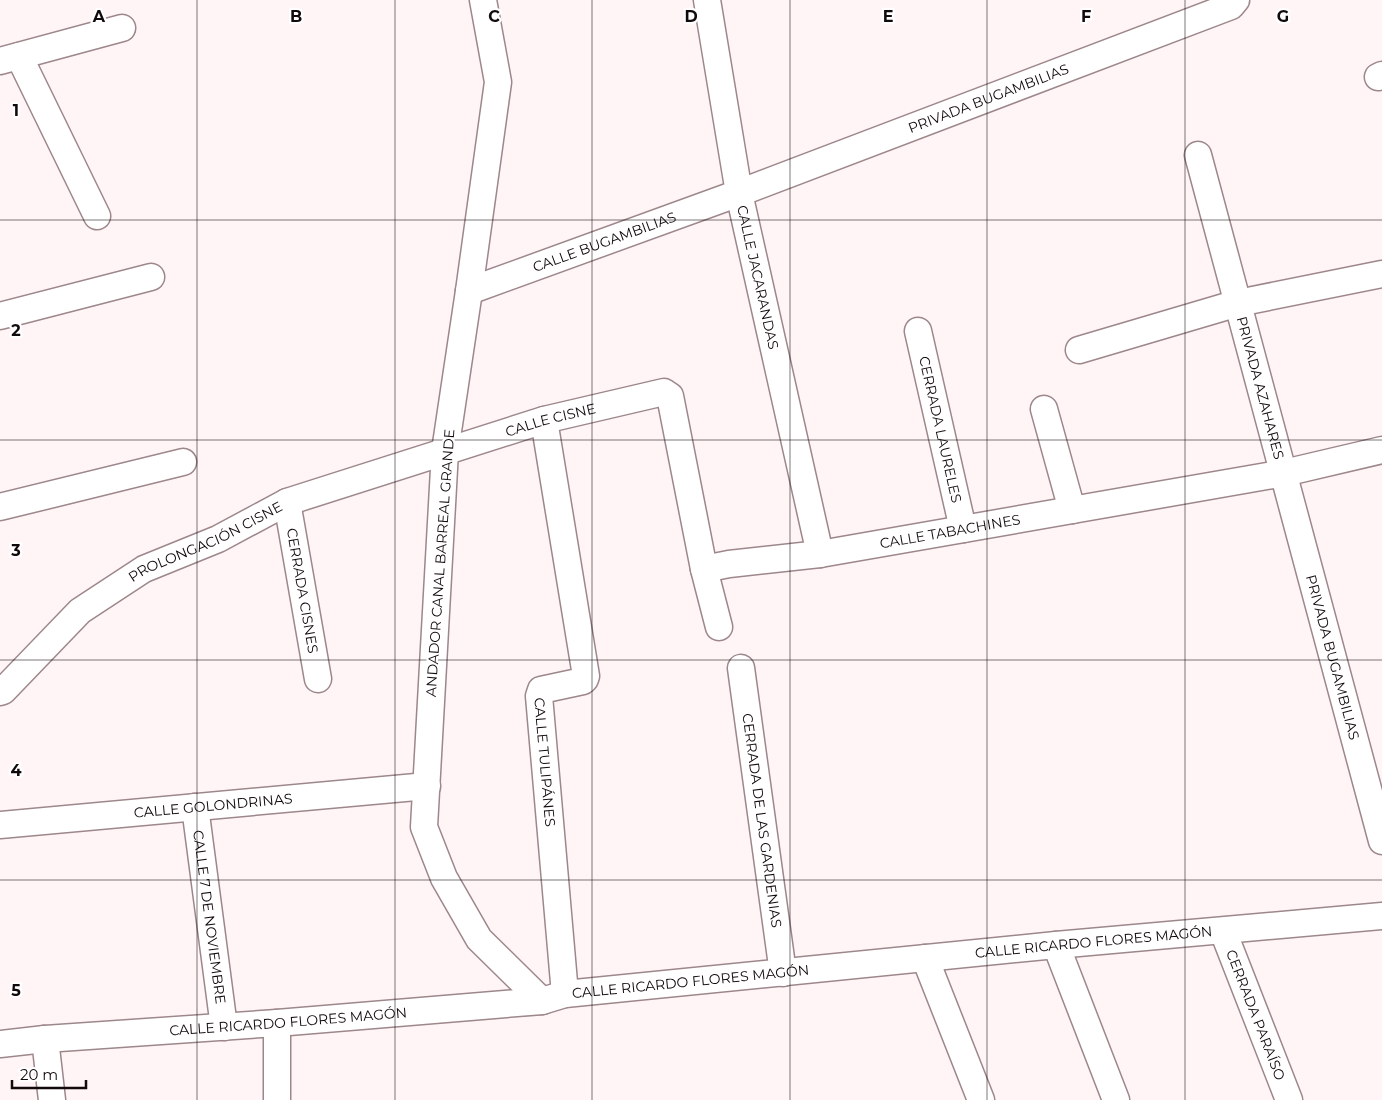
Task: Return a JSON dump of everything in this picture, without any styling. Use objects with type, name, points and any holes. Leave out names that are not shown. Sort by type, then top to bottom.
[{"type":"street","name":"ANDADOR CANAL BARREAL GRANDE","points":[[483,0],[498,82],[470,290],[445,451],[424,827],[444,878],[479,939],[553,998]]},
{"type":"street","name":"CALLE JACARANDAS","points":[[707,0],[739,193],[820,554]]},
{"type":"street","name":"PRIVADA BUGAMBILIAS","points":[[739,193],[1230,6],[1236,0]]},
{"type":"street","points":[[98,216],[10,58],[122,28]]},
{"type":"street","name":"PRIVADA AZAHARES","points":[[1198,155],[1284,473]]},
{"type":"street","name":"CALLE BUGAMBILIAS","points":[[470,290],[739,193]]},
{"type":"street","name":"PRIVADA AZAHARES","points":[[1079,350],[1238,303],[1382,274]]},
{"type":"street","points":[[0,316],[151,276]]},
{"type":"street","name":"CERRADA LAURELES","points":[[918,331],[962,529]]},
{"type":"street","name":"CALLE CISNE","points":[[445,451],[544,420],[664,392],[670,396],[704,569]]},
{"type":"street","points":[[1044,409],[1072,510]]},
{"type":"street","name":"CALLE TULIPÁNES","points":[[544,420],[586,676],[583,681],[541,690],[539,696],[553,998]]},
{"type":"street","name":"CALLE TABACHINES","points":[[704,569],[729,564],[820,554],[1284,473],[1382,450]]},
{"type":"street","name":"PROLONGACIÓN CISNE","points":[[1,693],[80,611],[144,569],[218,539],[287,502],[445,451]]},
{"type":"street","points":[[0,506],[183,462]]},
{"type":"street","name":"PRIVADA BUGAMBILIAS","points":[[1284,473],[1382,841]]},
{"type":"street","name":"CERRADA CISNES","points":[[287,502],[318,679]]},
{"type":"street","points":[[704,569],[719,627]]},
{"type":"street","name":"CERRADA DE LAS GARDENIAS","points":[[742,668],[783,973]]},
{"type":"street","name":"CALLE GOLONDRINAS","points":[[0,825],[427,786]]},
{"type":"street","name":"CALLE 7 DE NOVIEMBRE","points":[[195,807],[224,1027]]},
{"type":"street","name":"CALLE RICARDO FLORES MAGÓN","points":[[0,1044],[45,1039],[278,1023],[553,998],[1056,945],[1382,916]]},
{"type":"street","name":"CERRADA PARAÍSO","points":[[1223,931],[1289,1100]]},
{"type":"street","points":[[1056,945],[1116,1100]]},
{"type":"street","points":[[925,958],[981,1100]]},
{"type":"street","points":[[276,1100],[278,1023]]},
{"type":"street","points":[[45,1039],[52,1100]]}]
